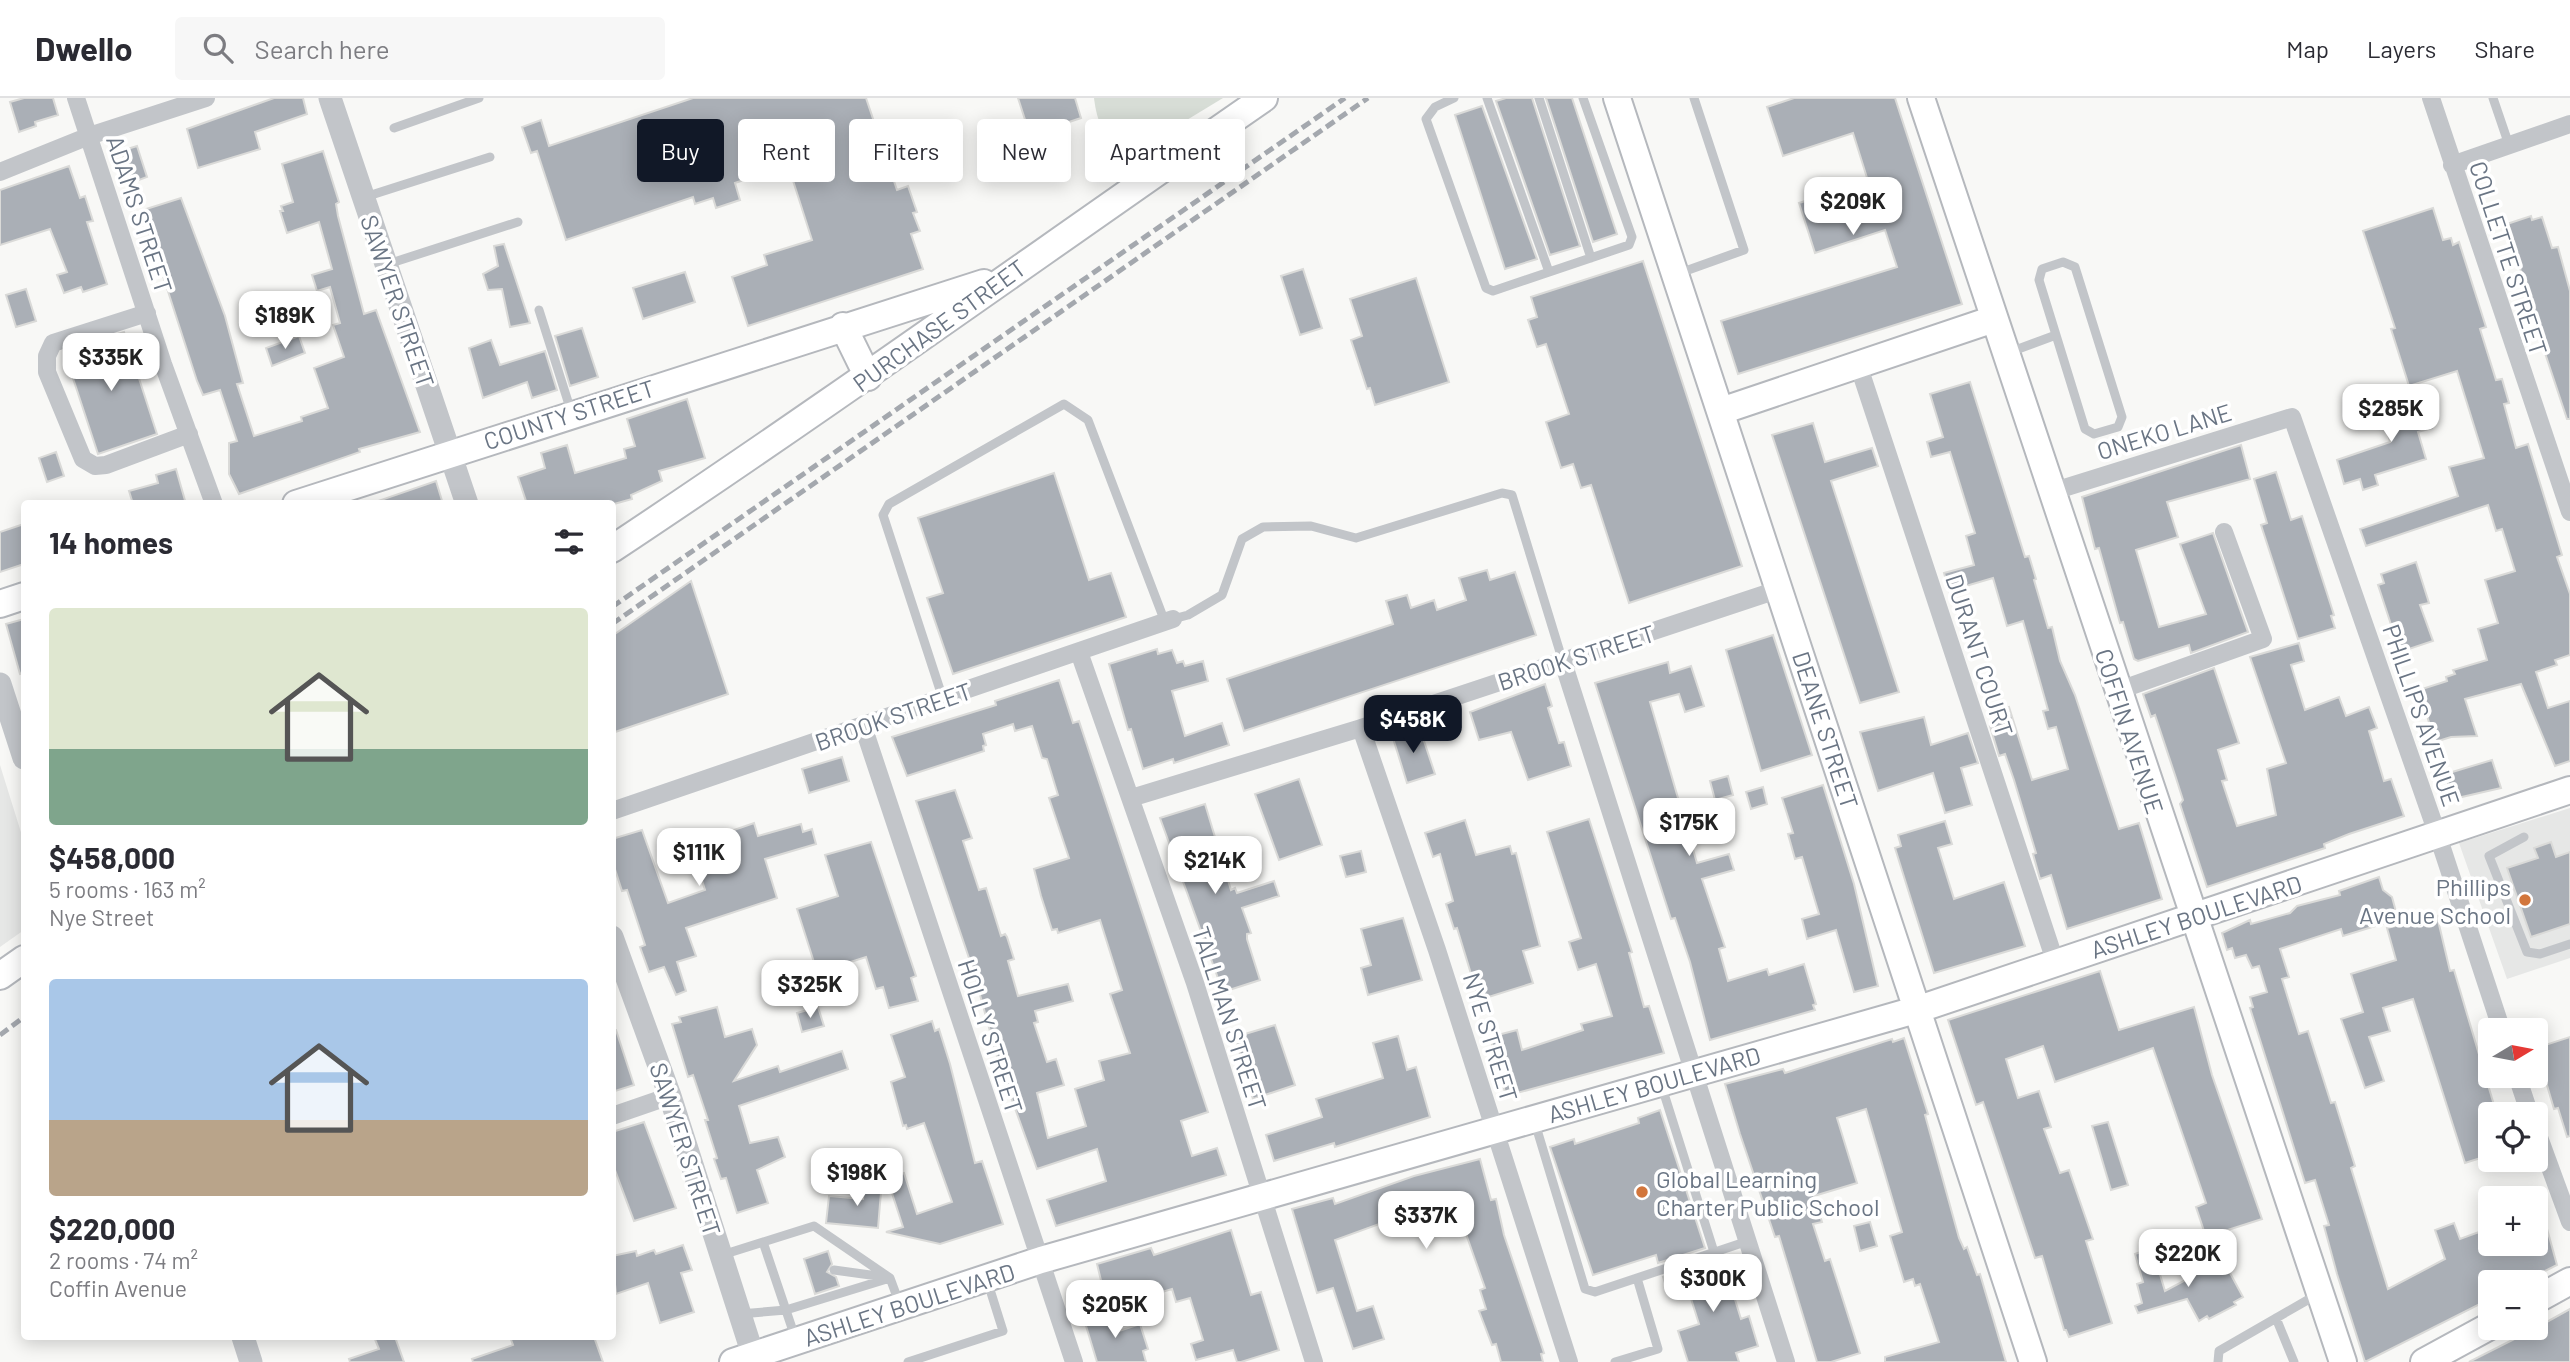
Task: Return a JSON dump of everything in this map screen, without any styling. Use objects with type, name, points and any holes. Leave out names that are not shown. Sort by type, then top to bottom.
[{"type":"main road","name":"PURCHASE STREET","points":[[616,546],[868,377],[1006,276],[1264,98]]},
{"type":"main road","name":"DEANE STREET","points":[[1617,98],[2034,1362]]},
{"type":"main road","name":"COFFIN AVENUE","points":[[1922,98],[2117,691],[2343,1362]]},
{"type":"main road","name":"COUNTY STREET","points":[[308,500],[572,413],[1006,276]]},
{"type":"main road","points":[[1721,411],[1994,319]]},
{"type":"main road","points":[[843,327],[868,377]]},
{"type":"main road","points":[[0,604],[21,597]]},
{"type":"main road","name":"ASHLEY BOULEVARD","points":[[747,1360],[796,1341],[1041,1260],[1919,1009],[2055,961],[2193,919],[2570,790]]},
{"type":"main road","points":[[0,976],[21,961]]},
{"type":"main road","points":[[2548,1293],[2570,1281]]},
{"type":"main road","points":[[2424,1362],[2478,1333]]},
{"type":"street","name":"ADAMS STREET","points":[[76,98],[213,500]]},
{"type":"street","points":[[0,172],[89,136],[206,98]]},
{"type":"street","name":"SAWYER STREET","points":[[330,98],[466,500]]},
{"type":"street","name":"COLLETTE STREET","points":[[2431,98],[2570,512]]},
{"type":"street","points":[[2452,165],[2570,124]]},
{"type":"street","points":[[147,313],[53,343],[47,356],[47,372],[83,458],[95,466],[106,465],[189,434]]},
{"type":"street","name":"DURANT COURT","points":[[1858,364],[2055,961]]},
{"type":"street","name":"ONEKO LANE","points":[[2051,492],[2292,416]]},
{"type":"street","name":"PHILLIPS AVENUE","points":[[2292,416],[2438,836],[2498,1018]]},
{"type":"street","points":[[2117,691],[2263,639],[2224,532]]},
{"type":"street","name":"BROOK STREET","points":[[1132,798],[1361,728],[1780,589]]},
{"type":"street","name":"BROOK STREET","points":[[616,810],[1169,621]]},
{"type":"street","name":"TALLMAN STREET","points":[[1079,652],[1195,983],[1314,1362]]},
{"type":"street","points":[[1563,662],[1786,1362]]},
{"type":"street","points":[[0,684],[21,749]]},
{"type":"street","name":"HOLLY STREET","points":[[863,726],[1074,1362]]},
{"type":"street","name":"NYE STREET","points":[[1361,728],[1437,950],[1569,1362]]},
{"type":"street","name":"SAWYER STREET","points":[[616,948],[670,1096],[740,1314],[747,1360]]},
{"type":"street","points":[[616,1115],[670,1096]]},
{"type":"street","points":[[2548,1162],[2570,1222]]},
{"type":"street","points":[[244,1340],[251,1362]]},
{"type":"lane","points":[[394,128],[479,98]]},
{"type":"lane","points":[[1454,98],[1435,107],[1426,119],[1486,288],[1493,291],[1629,245],[1632,237],[1583,98]]},
{"type":"lane","points":[[1487,98],[1549,272]]},
{"type":"lane","points":[[1539,98],[1591,258]]},
{"type":"lane","points":[[1676,275],[1744,250],[1694,98]]},
{"type":"lane","points":[[2493,98],[2509,145]]},
{"type":"lane","points":[[363,198],[490,157]]},
{"type":"lane","points":[[386,265],[519,222]]},
{"type":"lane","points":[[2063,262],[2075,267],[2122,417],[2118,427],[2094,434],[2085,429],[2056,335],[2039,280],[2042,269],[2063,262]]},
{"type":"lane","points":[[539,310],[572,413]]},
{"type":"lane","points":[[2005,354],[2056,335]]},
{"type":"lane","points":[[943,699],[883,515],[889,504],[1065,404],[1088,420],[1169,621],[1188,615],[1222,595],[1242,539],[1263,527],[1311,526],[1356,538],[1502,493],[1512,495],[1563,662]]},
{"type":"lane","points":[[2524,837],[2488,856],[2527,952],[2540,954],[2570,944]]},
{"type":"lane","points":[[1660,1082],[1714,1252]]},
{"type":"lane","points":[[1534,1118],[1585,1289],[1595,1292],[1748,1241]]},
{"type":"lane","points":[[721,1255],[814,1226],[890,1278],[900,1307]]},
{"type":"lane","points":[[763,1242],[796,1341]]},
{"type":"lane","points":[[834,1270],[890,1278]]},
{"type":"lane","points":[[740,1314],[786,1310],[890,1278]]},
{"type":"lane","points":[[908,1362],[1003,1331],[986,1278]]},
{"type":"lane","points":[[1617,1361],[1658,1349],[1637,1278]]},
{"type":"lane","points":[[2218,1362],[2219,1351],[2320,1293]]},
{"type":"lane","points":[[2276,1318],[2294,1362]]},
{"type":"shaded area","points":[[1094,98],[1223,98],[1188,119],[1099,119]]},
{"type":"shaded area","points":[[0,765],[21,832],[21,932],[0,947]]},
{"type":"shaded area","name":"Phillips Avenue School","points":[[2570,808],[2570,958],[2507,979],[2459,843]]},
{"type":"building","points":[[24,98],[53,98],[58,115],[35,122],[36,126],[19,132],[10,102]]},
{"type":"building","points":[[274,98],[303,98],[307,114],[255,132],[260,149],[198,168],[187,129]]},
{"type":"building","points":[[693,98],[866,98],[873,119],[849,119],[849,182],[894,182],[897,190],[908,186],[917,212],[913,213],[920,231],[911,234],[923,269],[748,326],[732,277],[767,265],[764,255],[812,240],[793,182],[835,182],[835,119],[738,119],[738,182],[735,183],[740,200],[716,208],[713,198],[695,204],[693,197],[566,240],[537,151],[531,153],[522,127],[541,120],[549,146]]},
{"type":"building","points":[[1018,98],[1075,98],[1081,118],[1071,121],[1071,119],[1025,119]]},
{"type":"building","points":[[1506,98],[1532,98],[1580,246],[1550,255],[1496,101]]},
{"type":"building","points":[[1546,98],[1572,98],[1617,234],[1593,242]]},
{"type":"building","points":[[1794,98],[1895,98],[1962,304],[1738,374],[1721,321],[1897,267],[1885,230],[1815,253],[1799,203],[1868,181],[1853,133],[1783,156],[1767,107]]},
{"type":"building","points":[[1482,106],[1537,259],[1505,269],[1455,115]]},
{"type":"building","points":[[137,146],[147,177],[131,183],[121,151]]},
{"type":"building","points":[[323,151],[339,202],[336,204],[338,216],[364,314],[376,310],[420,432],[359,449],[360,452],[239,494],[229,474],[229,443],[237,441],[220,390],[203,395],[197,381],[143,210],[181,198],[225,316],[243,383],[237,384],[254,436],[302,421],[301,417],[328,408],[314,368],[344,357],[333,325],[340,323],[330,287],[317,291],[312,275],[332,269],[319,222],[287,233],[280,211],[283,211],[281,206],[293,202],[282,164]]},
{"type":"building","points":[[69,166],[80,198],[85,196],[93,221],[87,222],[107,284],[83,292],[81,287],[64,293],[57,275],[67,272],[50,229],[0,245],[0,190]]},
{"type":"building","points":[[2433,208],[2443,240],[2451,238],[2453,245],[2459,242],[2486,327],[2480,329],[2496,380],[2502,379],[2509,403],[2504,404],[2516,448],[2528,444],[2562,555],[2557,557],[2570,594],[2570,655],[2555,660],[2557,665],[2536,672],[2548,708],[2570,701],[2570,761],[2555,766],[2521,684],[2465,699],[2477,736],[2451,737],[2435,742],[2420,693],[2422,689],[2447,681],[2446,677],[2455,674],[2453,670],[2487,660],[2478,629],[2498,623],[2485,580],[2515,571],[2502,529],[2496,531],[2488,505],[2366,546],[2360,529],[2458,496],[2449,467],[2484,458],[2457,371],[2409,386],[2391,329],[2395,328],[2363,231]]},
{"type":"building","points":[[2531,216],[2532,220],[2542,217],[2552,248],[2558,247],[2570,291],[2570,419],[2567,419],[2544,350],[2507,224]]},
{"type":"building","points":[[504,244],[530,323],[510,327],[502,289],[488,290],[483,274],[498,266],[494,246]]},
{"type":"building","points":[[1643,261],[1742,566],[1629,603],[1591,485],[1581,488],[1573,464],[1561,468],[1546,422],[1569,414],[1546,344],[1537,347],[1528,320],[1537,317],[1531,297]]},
{"type":"building","points":[[1303,269],[1322,328],[1300,335],[1281,276]]},
{"type":"building","points":[[685,272],[695,302],[643,319],[633,288]]},
{"type":"building","points":[[1416,278],[1449,382],[1375,405],[1351,340],[1362,336],[1350,299]]},
{"type":"building","points":[[26,289],[36,321],[16,327],[6,295]]},
{"type":"building","points":[[582,328],[598,377],[570,386],[555,336]]},
{"type":"building","points":[[124,332],[157,434],[98,454],[64,351]]},
{"type":"building","points":[[299,336],[305,353],[272,366],[266,348]]},
{"type":"building","points":[[491,340],[500,365],[545,351],[557,390],[532,398],[527,382],[483,398],[469,348]]},
{"type":"building","points":[[1970,382],[2025,557],[2029,556],[2048,628],[2052,627],[2060,661],[2075,695],[2119,829],[2139,823],[2162,899],[2067,929],[2051,875],[2040,879],[2033,854],[2036,853],[2014,780],[2005,754],[1999,756],[1990,726],[1995,725],[1991,713],[2009,707],[2032,780],[2068,769],[2056,727],[2048,729],[2043,711],[2048,710],[2023,621],[2007,626],[1993,578],[1949,591],[1944,573],[1974,565],[1966,536],[1975,533],[1950,452],[1931,457],[1927,442],[1943,437],[1930,394]]},
{"type":"building","points":[[2423,395],[2432,428],[2418,432],[2426,459],[2375,475],[2378,485],[2363,490],[2360,479],[2344,484],[2337,460],[2390,442],[2381,406]]},
{"type":"building","points":[[687,399],[705,458],[659,471],[662,481],[631,495],[632,499],[616,503],[616,500],[526,500],[518,477],[545,468],[541,453],[567,445],[575,473],[626,458],[624,449],[635,446],[627,419]]},
{"type":"building","points":[[1813,423],[1825,462],[1872,448],[1878,466],[1831,481],[1899,692],[1860,703],[1772,435]]},
{"type":"building","points":[[2241,445],[2250,479],[2167,502],[2178,537],[2136,550],[2159,627],[2206,614],[2180,544],[2213,533],[2248,632],[2191,653],[2189,645],[2138,661],[2134,659],[2123,622],[2120,623],[2099,548],[2095,549],[2082,497]]},
{"type":"building","points":[[56,452],[64,476],[47,482],[39,458]]},
{"type":"building","points":[[176,469],[185,500],[132,500],[129,491],[158,483],[156,475]]},
{"type":"building","points":[[2276,472],[2291,520],[2302,516],[2334,615],[2331,616],[2335,628],[2298,639],[2261,525],[2267,523],[2254,479]]},
{"type":"building","points":[[1054,473],[1089,580],[1111,573],[1126,617],[953,674],[927,598],[943,593],[918,518]]},
{"type":"building","points":[[436,481],[442,500],[381,500]]},
{"type":"building","points":[[21,525],[21,565],[0,572],[0,532]]},
{"type":"building","points":[[2416,562],[2429,603],[2420,605],[2433,641],[2400,652],[2378,585],[2384,583],[2381,574]]},
{"type":"building","points":[[1487,570],[1490,580],[1515,572],[1536,635],[1244,731],[1227,679],[1393,624],[1386,601],[1407,595],[1411,608],[1434,600],[1437,610],[1466,600],[1459,578]]},
{"type":"building","points":[[691,581],[728,694],[616,732],[616,633]]},
{"type":"building","points":[[21,620],[21,674],[20,674],[6,624]]},
{"type":"building","points":[[1773,635],[1812,755],[1761,771],[1726,650]]},
{"type":"building","points":[[2299,643],[2304,661],[2291,665],[2305,710],[2339,697],[2346,716],[2369,707],[2377,728],[2369,731],[2384,781],[2391,779],[2404,816],[2324,844],[2325,848],[2207,887],[2180,804],[2183,800],[2176,778],[2155,715],[2151,717],[2143,694],[2214,668],[2239,743],[2218,750],[2227,780],[2222,781],[2237,826],[2276,815],[2267,769],[2286,763],[2250,657]]},
{"type":"building","points":[[1157,649],[1158,654],[1172,650],[1177,663],[1183,661],[1185,666],[1203,661],[1208,681],[1172,691],[1185,736],[1222,723],[1229,745],[1174,763],[1173,759],[1143,769],[1131,729],[1128,730],[1109,664]]},
{"type":"building","points":[[1668,662],[1670,673],[1691,666],[1704,706],[1685,712],[1679,694],[1650,702],[1697,863],[1729,854],[1734,870],[1702,879],[1725,947],[1719,949],[1728,981],[1767,969],[1769,975],[1804,964],[1816,1004],[1813,1005],[1815,1010],[1710,1040],[1690,962],[1675,918],[1671,919],[1595,683]]},
{"type":"building","points":[[1059,680],[1073,723],[1079,721],[1208,1112],[1181,1121],[1192,1156],[1217,1148],[1226,1175],[1056,1226],[1047,1200],[1106,1181],[1097,1149],[1037,1169],[999,1064],[974,973],[916,801],[955,790],[972,838],[963,841],[979,890],[986,888],[1001,936],[1005,934],[1007,937],[1014,959],[1008,961],[1018,996],[1068,984],[1073,1001],[1035,1011],[1038,1022],[1034,1023],[1047,1062],[1056,1059],[1064,1085],[1037,1093],[1048,1138],[1086,1126],[1075,1089],[1104,1080],[1099,1061],[1130,1053],[1110,994],[1122,990],[1100,920],[1058,933],[1057,929],[1052,930],[1041,896],[1034,869],[1069,858],[1049,798],[1058,795],[1047,759],[1042,758],[1032,726],[1015,731],[1013,724],[983,734],[986,745],[983,746],[984,751],[907,776],[892,737],[996,705],[995,701]]},
{"type":"building","points":[[1545,684],[1552,706],[1548,708],[1559,743],[1564,742],[1571,766],[1528,780],[1511,732],[1479,740],[1470,712]]},
{"type":"building","points":[[1924,717],[1931,745],[1968,733],[1978,763],[1961,768],[1972,805],[1945,813],[1933,773],[1878,791],[1860,732]]},
{"type":"building","points":[[1419,726],[1435,774],[1407,783],[1392,735]]},
{"type":"building","points":[[842,757],[849,781],[809,793],[802,769]]},
{"type":"building","points":[[2492,760],[2501,788],[2453,799],[2447,780],[2451,779],[2449,773]]},
{"type":"building","points":[[1728,776],[1733,795],[1715,800],[1710,781]]},
{"type":"building","points":[[1299,779],[1322,845],[1279,860],[1255,794]]},
{"type":"building","points":[[1823,785],[1854,884],[1878,986],[1854,992],[1836,930],[1807,939],[1802,919],[1819,914],[1802,857],[1795,859],[1788,834],[1793,833],[1782,798]]},
{"type":"building","points":[[1763,787],[1767,804],[1751,809],[1746,792]]},
{"type":"building","points":[[1205,804],[1231,890],[1235,888],[1237,893],[1274,881],[1279,896],[1242,908],[1251,933],[1247,934],[1247,939],[1260,980],[1223,992],[1160,818]]},
{"type":"building","points":[[1589,819],[1632,952],[1629,953],[1644,1007],[1649,1006],[1664,1053],[1506,1096],[1490,1037],[1517,1030],[1522,1050],[1583,1030],[1581,1024],[1612,1016],[1596,964],[1578,970],[1569,942],[1581,938],[1547,832]]},
{"type":"building","points":[[1465,820],[1476,855],[1510,846],[1512,854],[1516,853],[1540,946],[1523,951],[1533,983],[1479,1000],[1457,928],[1454,929],[1446,904],[1453,901],[1440,854],[1433,857],[1425,833]]},
{"type":"building","points":[[1945,821],[1952,844],[1938,848],[1954,899],[2004,882],[2025,946],[1934,973],[1895,848],[1901,846],[1898,835]]},
{"type":"building","points":[[754,823],[758,836],[801,824],[803,832],[812,829],[816,844],[765,859],[777,898],[686,928],[696,956],[677,962],[686,991],[676,995],[664,967],[649,972],[640,947],[645,945],[627,890],[622,891],[616,872],[616,838],[642,830],[668,903],[705,890],[695,859],[707,855],[702,841]]},
{"type":"building","points":[[871,842],[916,976],[911,978],[918,1001],[889,1008],[883,987],[876,989],[866,957],[835,967],[836,972],[819,978],[797,909],[838,896],[825,855]]},
{"type":"building","points":[[2551,842],[2556,857],[2570,852],[2570,924],[2531,937],[2507,868],[2538,858],[2534,848]]},
{"type":"building","points":[[1361,851],[1366,872],[1346,877],[1340,856]]},
{"type":"building","points":[[2379,877],[2383,890],[2392,897],[2398,919],[2343,936],[2341,929],[2280,949],[2289,977],[2282,979],[2299,1034],[2308,1031],[2331,1103],[2335,1102],[2355,1166],[2351,1168],[2388,1289],[2445,1259],[2435,1230],[2454,1223],[2460,1239],[2478,1232],[2478,1256],[2548,1256],[2548,1232],[2557,1265],[2547,1270],[2478,1270],[2478,1305],[2365,1362],[2337,1274],[2324,1226],[2329,1225],[2315,1180],[2305,1183],[2250,1008],[2253,1007],[2250,997],[2267,992],[2259,966],[2252,968],[2246,955],[2235,958],[2232,948],[2227,950],[2222,933],[2250,920],[2251,924],[2290,913],[2297,906],[2340,895],[2339,891]]},
{"type":"building","points":[[2437,916],[2450,971],[2454,970],[2478,1051],[2478,1088],[2489,1088],[2493,1102],[2478,1102],[2478,1159],[2465,1163],[2413,999],[2383,1008],[2390,1031],[2369,1037],[2384,1081],[2365,1088],[2341,1019],[2363,1012],[2351,974],[2396,960],[2387,928]]},
{"type":"building","points":[[1403,918],[1422,980],[1368,995],[1361,968],[1371,965],[1361,929]]},
{"type":"building","points":[[2100,971],[2119,1030],[2194,1007],[2212,1075],[2262,1219],[2206,1237],[2196,1207],[2206,1203],[2153,1048],[2055,1082],[2043,1046],[2006,1059],[2018,1098],[2039,1091],[2051,1127],[2044,1129],[2060,1173],[2069,1170],[2093,1239],[2086,1241],[2112,1323],[2069,1337],[2064,1330],[2042,1256],[2035,1258],[1983,1102],[1976,1105],[1948,1020]]},
{"type":"building","points":[[717,1007],[725,1037],[752,1029],[757,1045],[734,1081],[778,1066],[780,1072],[842,1051],[848,1069],[739,1106],[750,1143],[778,1137],[785,1157],[757,1170],[768,1203],[737,1213],[726,1178],[721,1179],[714,1159],[717,1158],[705,1120],[708,1120],[693,1075],[688,1077],[672,1024],[681,1022],[679,1017]]},
{"type":"building","points":[[818,1007],[824,1026],[802,1032],[797,1013]]},
{"type":"building","points":[[932,1021],[935,1031],[939,1029],[950,1064],[975,1163],[982,1161],[1003,1224],[940,1244],[886,1232],[903,1227],[887,1178],[904,1173],[917,1214],[952,1202],[924,1123],[907,1129],[906,1125],[903,1126],[891,1082],[905,1077],[891,1035]]},
{"type":"building","points":[[1275,1025],[1295,1085],[1253,1099],[1235,1037]]},
{"type":"building","points":[[616,1030],[634,1085],[616,1091]]},
{"type":"building","points":[[1398,1036],[1407,1070],[1416,1067],[1430,1117],[1335,1147],[1334,1143],[1274,1161],[1266,1135],[1322,1117],[1316,1099],[1383,1078],[1373,1043]]},
{"type":"building","points":[[2570,1037],[2570,1136],[2567,1137],[2558,1108],[2554,1109],[2548,1088],[2548,1044]]},
{"type":"building","points":[[1904,1038],[1928,1114],[1925,1115],[1959,1238],[1964,1249],[1967,1247],[1977,1275],[1980,1274],[2006,1362],[1885,1362],[1885,1357],[1939,1342],[1920,1284],[1915,1286],[1913,1279],[1904,1282],[1890,1236],[1902,1232],[1866,1109],[1837,1118],[1857,1183],[1814,1196],[1822,1222],[1813,1224],[1825,1261],[1830,1259],[1860,1353],[1831,1362],[1817,1362],[1779,1236],[1775,1237],[1740,1134],[1725,1084],[1783,1069],[1785,1073],[1892,1039],[1893,1042]]},
{"type":"building","points":[[1660,1110],[1705,1248],[1658,1263],[1656,1255],[1593,1275],[1550,1147],[1574,1139],[1575,1144],[1639,1123],[1638,1118]]},
{"type":"building","points":[[644,1122],[676,1208],[634,1221],[616,1173],[616,1131]]},
{"type":"building","points":[[2108,1122],[2128,1185],[2111,1190],[2092,1126]]},
{"type":"building","points":[[1480,1159],[1491,1200],[1496,1199],[1504,1235],[1544,1353],[1541,1354],[1543,1362],[1501,1362],[1496,1344],[1492,1345],[1479,1311],[1486,1309],[1480,1290],[1485,1288],[1466,1234],[1460,1236],[1453,1213],[1406,1230],[1401,1216],[1335,1240],[1357,1311],[1373,1306],[1384,1339],[1353,1349],[1333,1288],[1317,1293],[1292,1209],[1333,1198],[1335,1204],[1414,1176]]},
{"type":"building","points":[[882,1180],[878,1228],[826,1223],[829,1196],[863,1199],[865,1182]]},
{"type":"building","points":[[1870,1222],[1877,1246],[1860,1251],[1854,1226]]},
{"type":"building","points":[[1231,1230],[1251,1295],[1261,1292],[1279,1350],[1241,1362],[1237,1362],[1233,1350],[1196,1360],[1191,1344],[1203,1340],[1190,1298],[1176,1302],[1172,1289],[1142,1298],[1139,1288],[1105,1297],[1097,1264],[1151,1248],[1154,1255]]},
{"type":"building","points":[[683,1245],[692,1270],[681,1273],[694,1312],[660,1323],[648,1283],[616,1294],[616,1255],[636,1251],[637,1256],[654,1250],[656,1254]]},
{"type":"building","points":[[2152,1248],[2165,1291],[2223,1260],[2243,1297],[2234,1302],[2236,1305],[2209,1319],[2207,1316],[2199,1321],[2187,1299],[2138,1313],[2135,1306],[2142,1303],[2137,1284],[2143,1282],[2135,1254]]},
{"type":"building","points":[[828,1251],[832,1264],[827,1272],[836,1277],[839,1286],[815,1294],[804,1259]]},
{"type":"building","points":[[1729,1255],[1736,1277],[1729,1280],[1741,1319],[1749,1316],[1758,1346],[1736,1353],[1739,1362],[1688,1362],[1678,1331],[1699,1324],[1687,1286],[1668,1292],[1663,1277]]},
{"type":"building","points":[[1109,1309],[1116,1332],[1140,1324],[1148,1349],[1143,1351],[1146,1362],[1097,1362],[1083,1316]]},
{"type":"building","points":[[2570,1309],[2570,1362],[2469,1362],[2512,1340],[2548,1340],[2548,1321]]},
{"type":"building","points":[[375,1340],[396,1340],[404,1362],[350,1362],[349,1359],[379,1349]]},
{"type":"building","points":[[511,1340],[595,1340],[603,1362],[473,1362],[472,1359],[513,1345]]},
{"type":"railway","points":[[616,604],[1345,98]]},
{"type":"railway","points":[[616,621],[1368,98]]},
{"type":"railway","points":[[0,1035],[21,1019]]},
{"type":"place","name":"Phillips Avenue School","points":[[2525,900]]},
{"type":"place","name":"Global Learning Charter Public School","points":[[1642,1192]]}]
